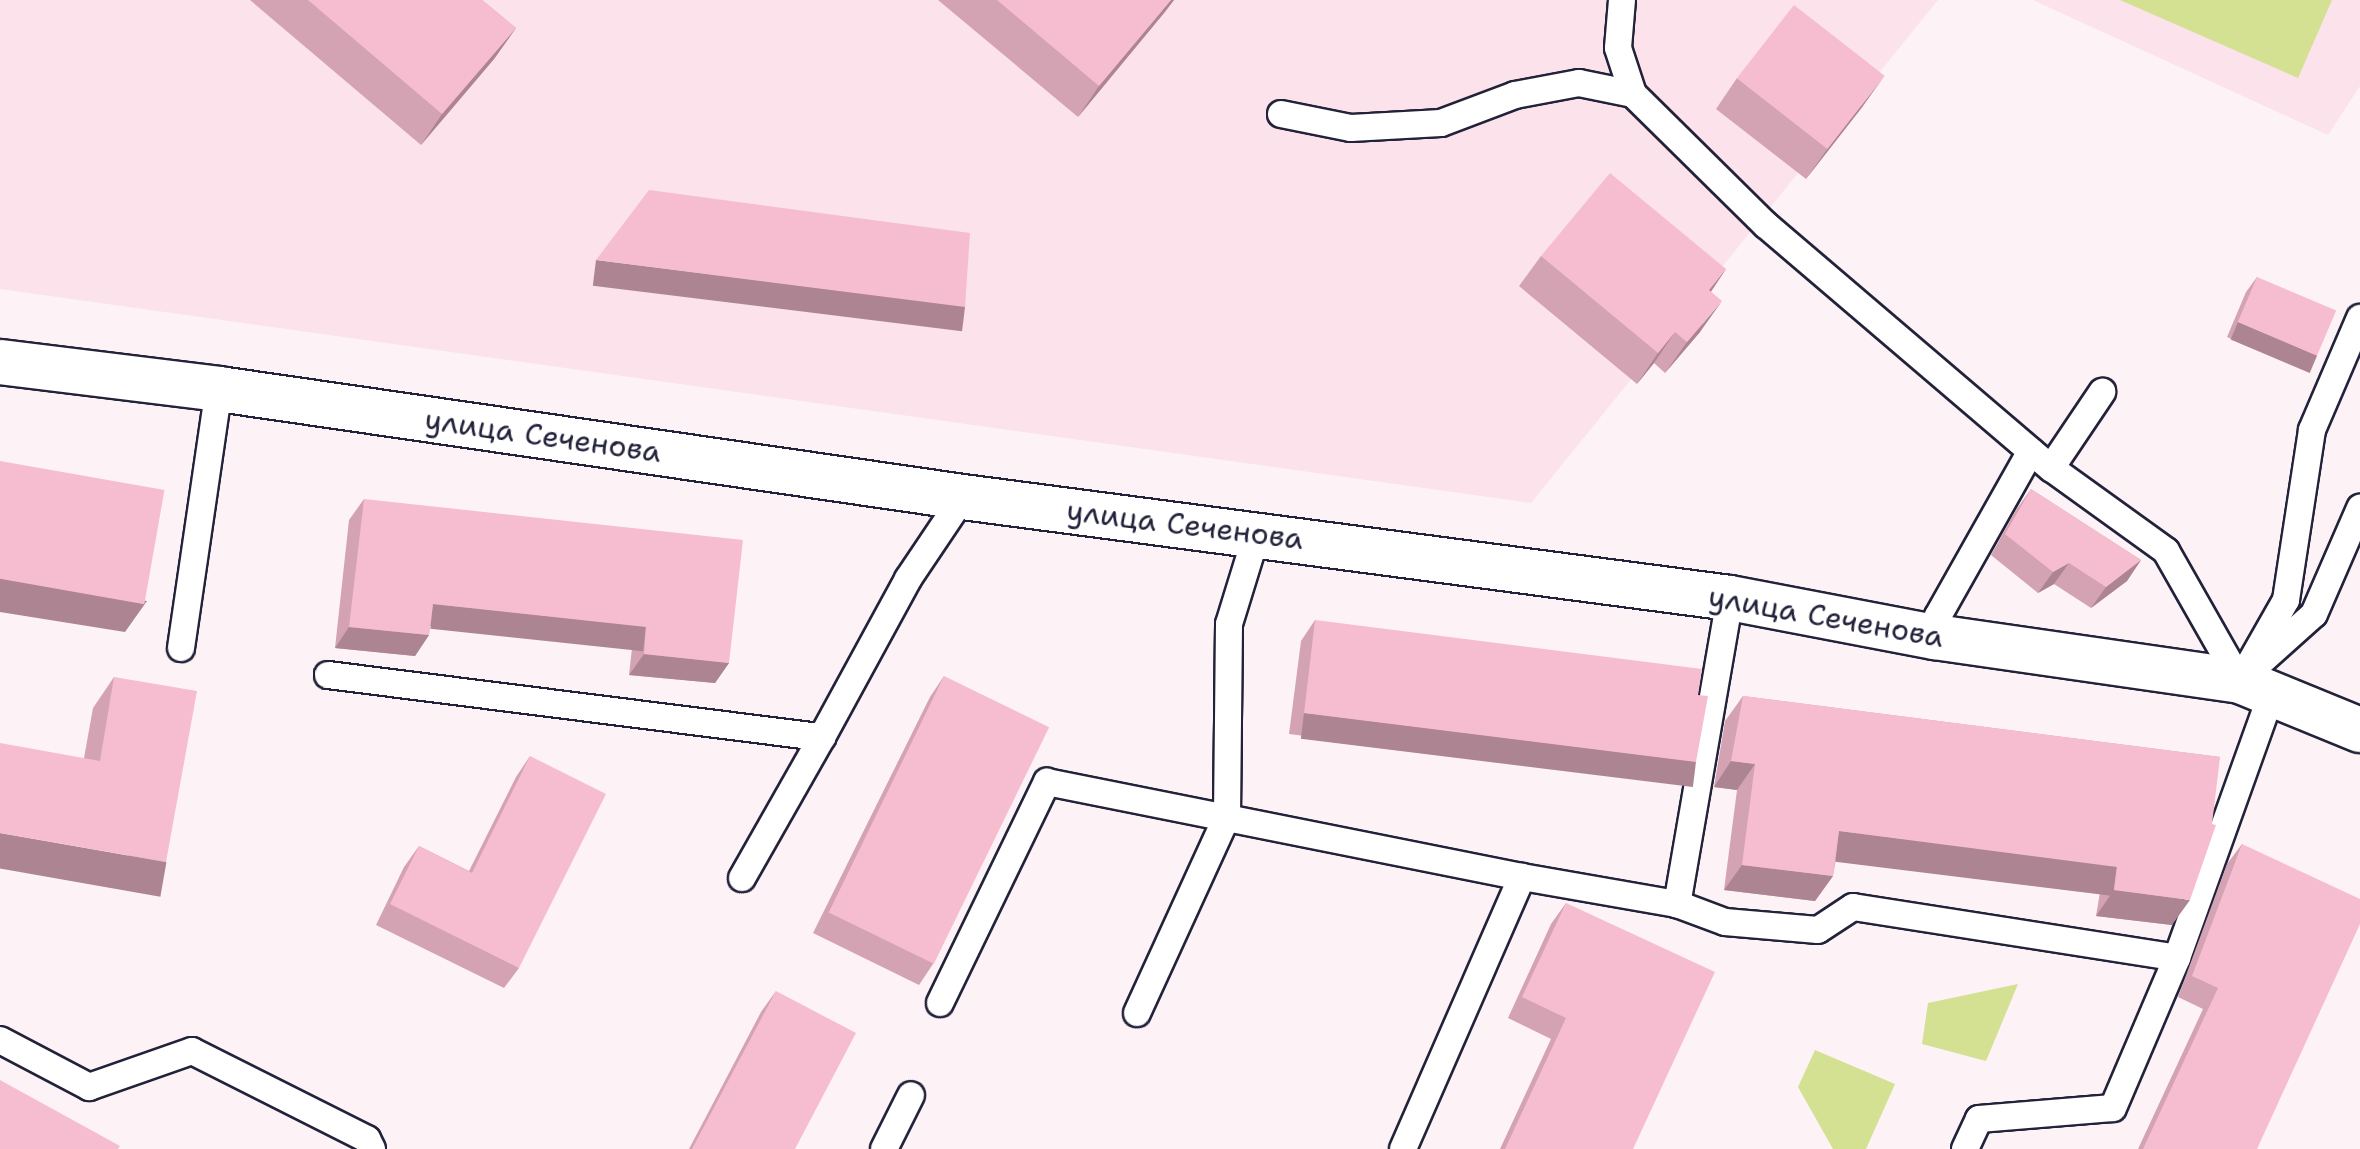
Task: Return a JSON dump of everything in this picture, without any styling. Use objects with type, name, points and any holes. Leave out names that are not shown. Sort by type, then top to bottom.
[{"type":"street","name":"улица Сеченова","points":[[0,362],[219,389],[963,497],[1257,533],[1730,598],[1935,637],[2256,687],[2360,730]]},
{"type":"lane","points":[[1622,0],[1618,48],[1633,94],[1766,225],[2051,468],[2166,551],[2256,687]]},
{"type":"lane","points":[[1281,114],[1351,128],[1441,123],[1515,95],[1579,83],[1633,94]]},
{"type":"lane","points":[[1965,1149],[1979,1119],[2113,1108],[2177,958],[2256,687],[2286,600],[2312,430],[2360,318]]},
{"type":"lane","points":[[181,648],[219,389]]},
{"type":"lane","points":[[2051,468],[2102,392]]},
{"type":"lane","points":[[1935,637],[1938,616],[2031,451]]},
{"type":"lane","points":[[742,878],[908,579],[963,497]]},
{"type":"lane","points":[[2256,687],[2314,614],[2360,508]]},
{"type":"lane","points":[[1137,1013],[1227,816],[1229,624],[1257,533]]},
{"type":"lane","points":[[1677,904],[1730,598]]},
{"type":"lane","points":[[328,675],[822,737]]},
{"type":"lane","points":[[940,1003],[1047,782],[1522,877],[1677,904],[1725,922],[1818,930],[1853,907],[2177,958]]},
{"type":"lane","points":[[1403,1149],[1522,877]]},
{"type":"lane","points":[[0,1040],[89,1087],[192,1051],[367,1139],[372,1149]]},
{"type":"lane","points":[[884,1149],[911,1095]]},
{"type":"shaded area","points":[[0,0],[1938,0],[1531,503],[0,289]]},
{"type":"shaded area","points":[[2033,0],[2360,0],[2360,86],[2328,135]]},
{"type":"green space","points":[[2120,0],[2332,0],[2298,78]]},
{"type":"green space","points":[[2018,984],[1986,1061],[1922,1044],[1928,1003]]},
{"type":"green space","points":[[1815,1050],[1895,1084],[1866,1149],[1833,1149],[1798,1087]]},
{"type":"building","points":[[308,0],[482,0],[516,28],[442,114]]},
{"type":"building","points":[[997,0],[1171,0],[1099,86]]},
{"type":"building","points":[[1794,5],[1885,76],[1827,149],[1737,78]]},
{"type":"building","points":[[1610,173],[1726,269],[1709,290],[1722,301],[1687,342],[1675,332],[1658,353],[1541,256]]},
{"type":"building","points":[[649,190],[970,233],[965,307],[596,260]]},
{"type":"building","points":[[2257,277],[2336,311],[2317,356],[2238,322]]},
{"type":"building","points":[[0,461],[164,490],[144,604],[0,579]]},
{"type":"building","points":[[2031,489],[2141,560],[2106,587],[2069,563],[2053,572],[2005,534]]},
{"type":"building","points":[[364,499],[743,540],[729,663],[644,654],[646,627],[433,604],[429,635],[349,627]]},
{"type":"building","points":[[1315,620],[1702,669],[1698,695],[1708,696],[1696,762],[1304,713]]},
{"type":"building","points":[[944,676],[1049,727],[934,964],[829,912]]},
{"type":"building","points":[[114,677],[197,691],[166,862],[0,833],[0,743],[100,761]]},
{"type":"building","points":[[1743,696],[2220,757],[2212,824],[2216,825],[2190,900],[2114,890],[2117,867],[1839,831],[1833,876],[1742,865],[1755,764],[1731,761]]},
{"type":"building","points":[[530,756],[606,794],[519,968],[390,904],[419,846],[472,873]]},
{"type":"building","points":[[2242,844],[2360,899],[2360,924],[2257,1149],[2143,1149],[2218,988],[2192,976]]},
{"type":"building","points":[[1566,903],[1715,972],[1633,1149],[1505,1149],[1566,1018],[1522,997]]},
{"type":"building","points":[[776,991],[856,1033],[795,1149],[692,1149]]},
{"type":"building","points":[[0,1080],[120,1146],[118,1149],[0,1149]]}]
